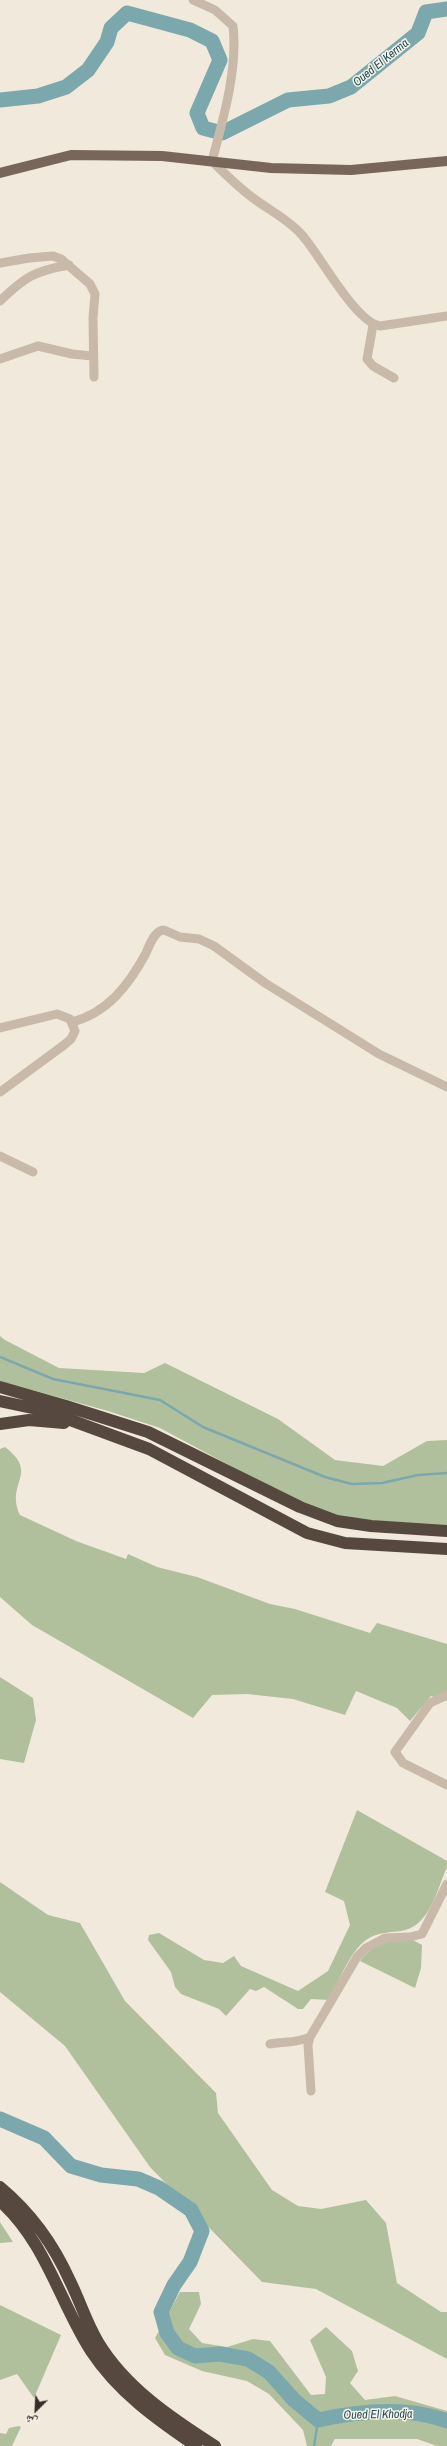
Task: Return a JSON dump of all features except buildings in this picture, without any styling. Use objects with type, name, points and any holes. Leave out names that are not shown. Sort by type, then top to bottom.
[{"type":"highway","points":[[0,1387],[148,1432],[300,1507],[337,1521],[371,1526],[447,1531]]},
{"type":"highway","points":[[0,1401],[46,1411],[169,1458],[307,1533],[345,1543],[447,1549]]},
{"type":"highway","points":[[0,1424],[36,1420],[86,1426]]},
{"type":"highway","points":[[0,2187],[32,2218],[54,2250],[92,2331],[120,2371],[158,2407],[215,2446]]},
{"type":"highway","points":[[0,2201],[31,2236],[44,2257],[83,2336],[102,2366],[123,2390],[147,2412],[196,2446]]},
{"type":"main road","points":[[0,173],[71,154],[162,156],[271,168],[351,170],[447,161]]},
{"type":"street","points":[[193,0],[215,10],[225,17],[233,26],[235,43],[233,68],[212,161],[252,197],[302,235],[341,289],[366,320],[373,325],[380,326],[447,316]]},
{"type":"street","points":[[0,263],[53,256],[69,265],[90,284],[95,294],[92,356],[94,377]]},
{"type":"street","points":[[0,301],[26,278],[42,270],[69,265]]},
{"type":"street","points":[[373,325],[367,359],[373,366],[394,378]]},
{"type":"street","points":[[0,359],[38,346],[72,354],[92,356]]},
{"type":"street","points":[[72,1022],[94,1014],[112,1000],[135,971],[156,934],[164,930],[180,937],[199,939],[214,946],[265,983],[379,1054],[447,1087]]},
{"type":"street","points":[[0,1028],[57,1014],[65,1016],[72,1022],[75,1031],[71,1039],[0,1092]]},
{"type":"street","points":[[0,1156],[33,1172]]},
{"type":"street","points":[[446,1783],[403,1763],[395,1752],[430,1703],[447,1695]]},
{"type":"street","points":[[311,2091],[308,2046],[310,2037],[357,1957],[377,1941],[422,1934],[447,1884]]},
{"type":"street","points":[[270,2044],[281,2042],[288,2044],[310,2037]]},
{"type":"green space","points":[[0,1336],[59,1368],[144,1373],[165,1363],[278,1419],[335,1460],[383,1466],[427,1441],[447,1440],[447,1526],[339,1518],[275,1490],[160,1428],[108,1411],[0,1381]]},
{"type":"green space","points":[[5,1447],[15,1456],[20,1464],[21,1472],[16,1494],[16,1504],[20,1515],[76,1541],[126,1559],[128,1554],[157,1567],[197,1577],[270,1604],[295,1609],[370,1633],[377,1623],[447,1644],[447,1701],[431,1696],[410,1721],[397,1708],[356,1691],[345,1715],[293,1699],[247,1694],[212,1695],[193,1718],[32,1625],[0,1597],[0,1449]]},
{"type":"green space","points":[[0,1677],[33,1698],[36,1720],[24,1763],[0,1759]]},
{"type":"green space","points":[[357,1810],[447,1861],[447,1867],[436,1896],[426,1915],[411,1928],[378,1934],[366,1940],[354,1952],[349,1960],[329,2000],[311,1999],[303,2009],[298,2009],[264,1987],[256,1991],[250,1989],[226,2016],[219,2009],[181,1994],[175,1987],[171,1972],[148,1940],[149,1935],[159,1933],[204,1960],[223,1963],[234,1956],[241,1966],[298,1991],[328,1971],[350,1925],[344,1901],[325,1892]]},
{"type":"green space","points":[[0,1882],[48,1915],[80,1923],[125,2001],[216,2093],[218,2113],[272,2190],[298,2206],[321,2209],[366,2200],[386,2223],[397,2283],[441,2312],[447,2312],[447,2359],[316,2289],[262,2282],[150,2167],[65,2046],[0,1992]]},
{"type":"green space","points":[[413,1940],[422,1945],[421,1968],[415,1988],[360,1961],[366,1954],[378,1945],[396,1941]]},
{"type":"green space","points":[[0,2222],[13,2242],[0,2243]]},
{"type":"green space","points":[[180,2292],[199,2292],[201,2304],[189,2329],[202,2343],[227,2347],[253,2339],[270,2341],[311,2395],[325,2394],[326,2377],[310,2340],[326,2327],[352,2351],[358,2371],[350,2383],[365,2400],[395,2396],[447,2411],[447,2446],[437,2446],[417,2439],[335,2439],[331,2446],[307,2446],[303,2430],[269,2394],[247,2381],[202,2371],[165,2355],[155,2338]]},
{"type":"green space","points":[[0,2305],[61,2335],[34,2398],[17,2374],[0,2380]]},
{"type":"green space","points":[[21,2427],[12,2446],[0,2446],[0,2433],[6,2434],[9,2428]]},
{"type":"waterway","name":"Oued El Kerma","points":[[0,100],[38,96],[66,87],[88,70],[107,42],[111,28],[127,13],[190,30],[212,41],[220,60],[197,113],[203,128],[222,133],[288,100],[329,96],[351,87],[418,33],[426,12],[447,9]]},
{"type":"waterway","points":[[0,1357],[53,1379],[160,1400],[203,1427],[325,1477],[352,1484],[382,1483],[418,1475],[447,1473]]},
{"type":"waterway","name":"Oued El Khodja","points":[[0,2119],[44,2138],[71,2166],[101,2175],[138,2179],[159,2188],[191,2210],[202,2231],[190,2262],[174,2285],[161,2312],[167,2333],[178,2348],[195,2356],[220,2354],[248,2359],[269,2372],[294,2400],[318,2420],[366,2412],[399,2412],[416,2413],[447,2421]]},
{"type":"waterway","points":[[314,2446],[318,2420]]}]
